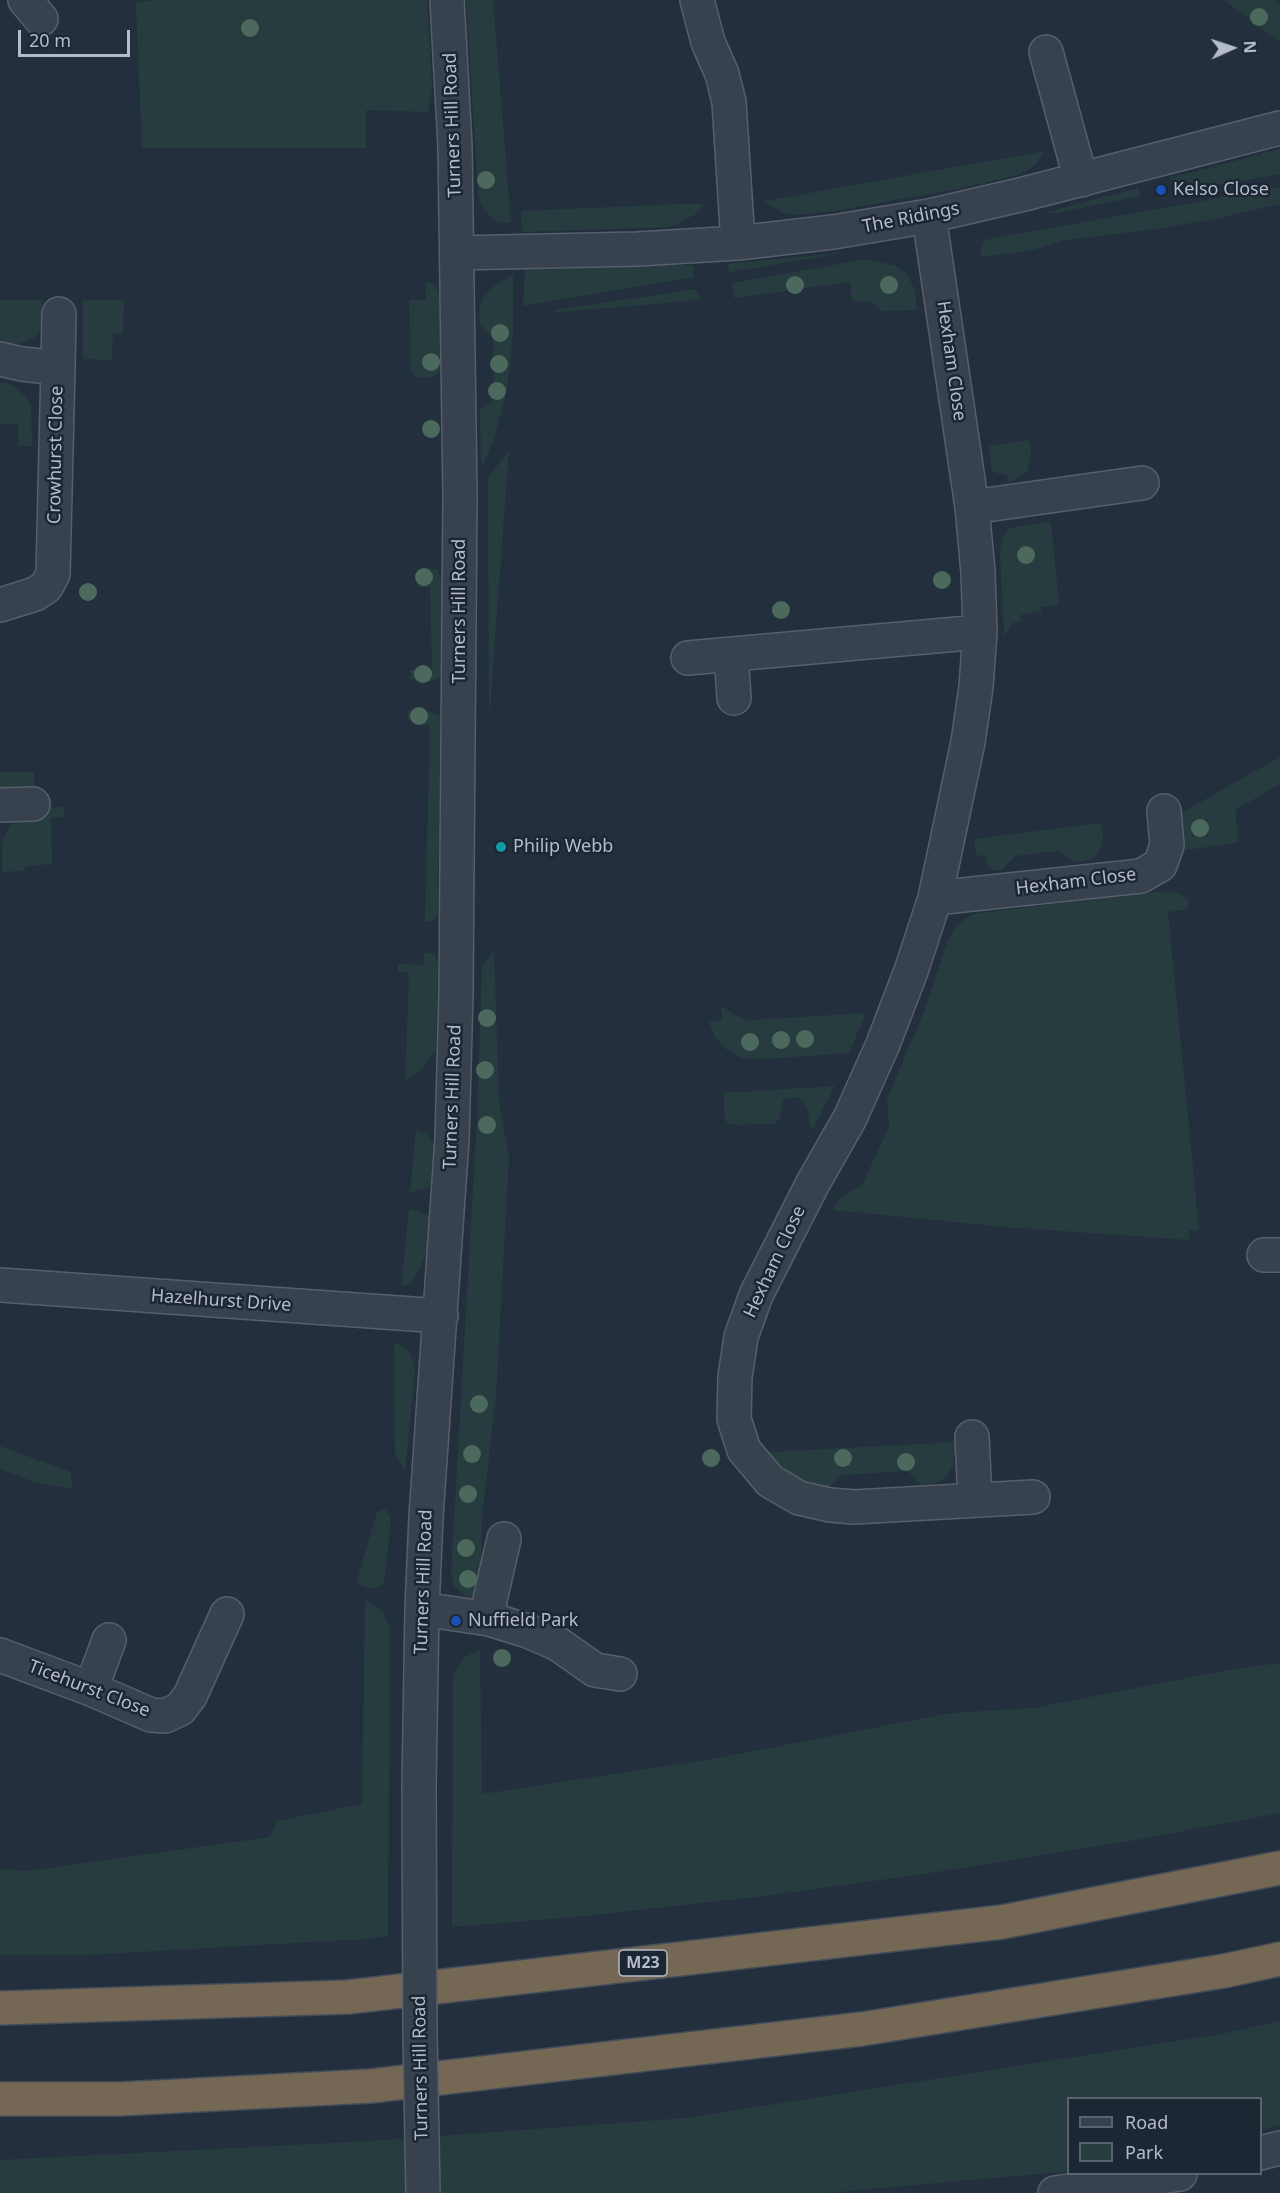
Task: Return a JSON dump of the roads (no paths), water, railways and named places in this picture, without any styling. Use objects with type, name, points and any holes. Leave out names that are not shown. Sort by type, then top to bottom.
[{"type":"highway","name":"M23","points":[[0,2008],[348,1998],[1002,1922],[1280,1868]]},
{"type":"highway","points":[[0,2099],[120,2099],[371,2086],[862,2029],[1224,1971],[1280,1959]]},
{"type":"street","name":"Turners Hill Road","points":[[423,2193],[419,1784],[422,1609],[426,1517],[452,1139],[456,993],[460,582],[455,146],[447,0]]},
{"type":"street","points":[[697,0],[701,20],[722,74],[729,102],[738,243]]},
{"type":"street","points":[[1046,52],[1081,180]]},
{"type":"street","name":"The Ridings","points":[[457,253],[638,249],[738,243],[833,232],[929,216],[1081,180],[1280,128]]},
{"type":"street","name":"Hexham Close","points":[[929,216],[972,507],[978,572],[980,632],[968,742],[934,898],[911,971],[883,1044],[850,1118],[813,1183],[756,1295],[741,1337],[735,1377],[734,1419],[744,1450],[770,1481],[799,1498],[830,1505],[854,1507],[1033,1497]]},
{"type":"street","name":"Crowhurst Close","points":[[0,605],[35,594],[46,587],[53,574],[59,314]]},
{"type":"street","name":"Crowhurst Close","points":[[0,359],[58,368]]},
{"type":"street","points":[[972,507],[1142,483]]},
{"type":"street","points":[[688,658],[980,632]]},
{"type":"street","points":[[731,654],[734,698]]},
{"type":"street","points":[[0,805],[33,804]]},
{"type":"street","name":"Hexham Close","points":[[934,898],[1141,876],[1160,865],[1167,845],[1164,811]]},
{"type":"street","name":"Hazelhurst Drive","points":[[0,1285],[441,1316]]},
{"type":"street","points":[[972,1437],[975,1499]]},
{"type":"street","points":[[489,1619],[490,1599],[504,1539]]},
{"type":"street","points":[[422,1609],[489,1619],[528,1631],[558,1644],[595,1670],[620,1674]]},
{"type":"street","name":"Ticehurst Close","points":[[0,1654],[151,1715],[165,1716],[180,1709],[190,1696],[227,1614]]},
{"type":"street","points":[[91,1689],[109,1640]]},
{"type":"street","points":[[1262,2152],[1280,2148]]},
{"type":"street","points":[[1055,2193],[1173,2175]]},
{"type":"place","name":"Kelso Close","points":[[1161,190]]},
{"type":"place","name":"Philip Webb","points":[[501,847]]},
{"type":"place","name":"Nuffield Park","points":[[456,1621]]}]
